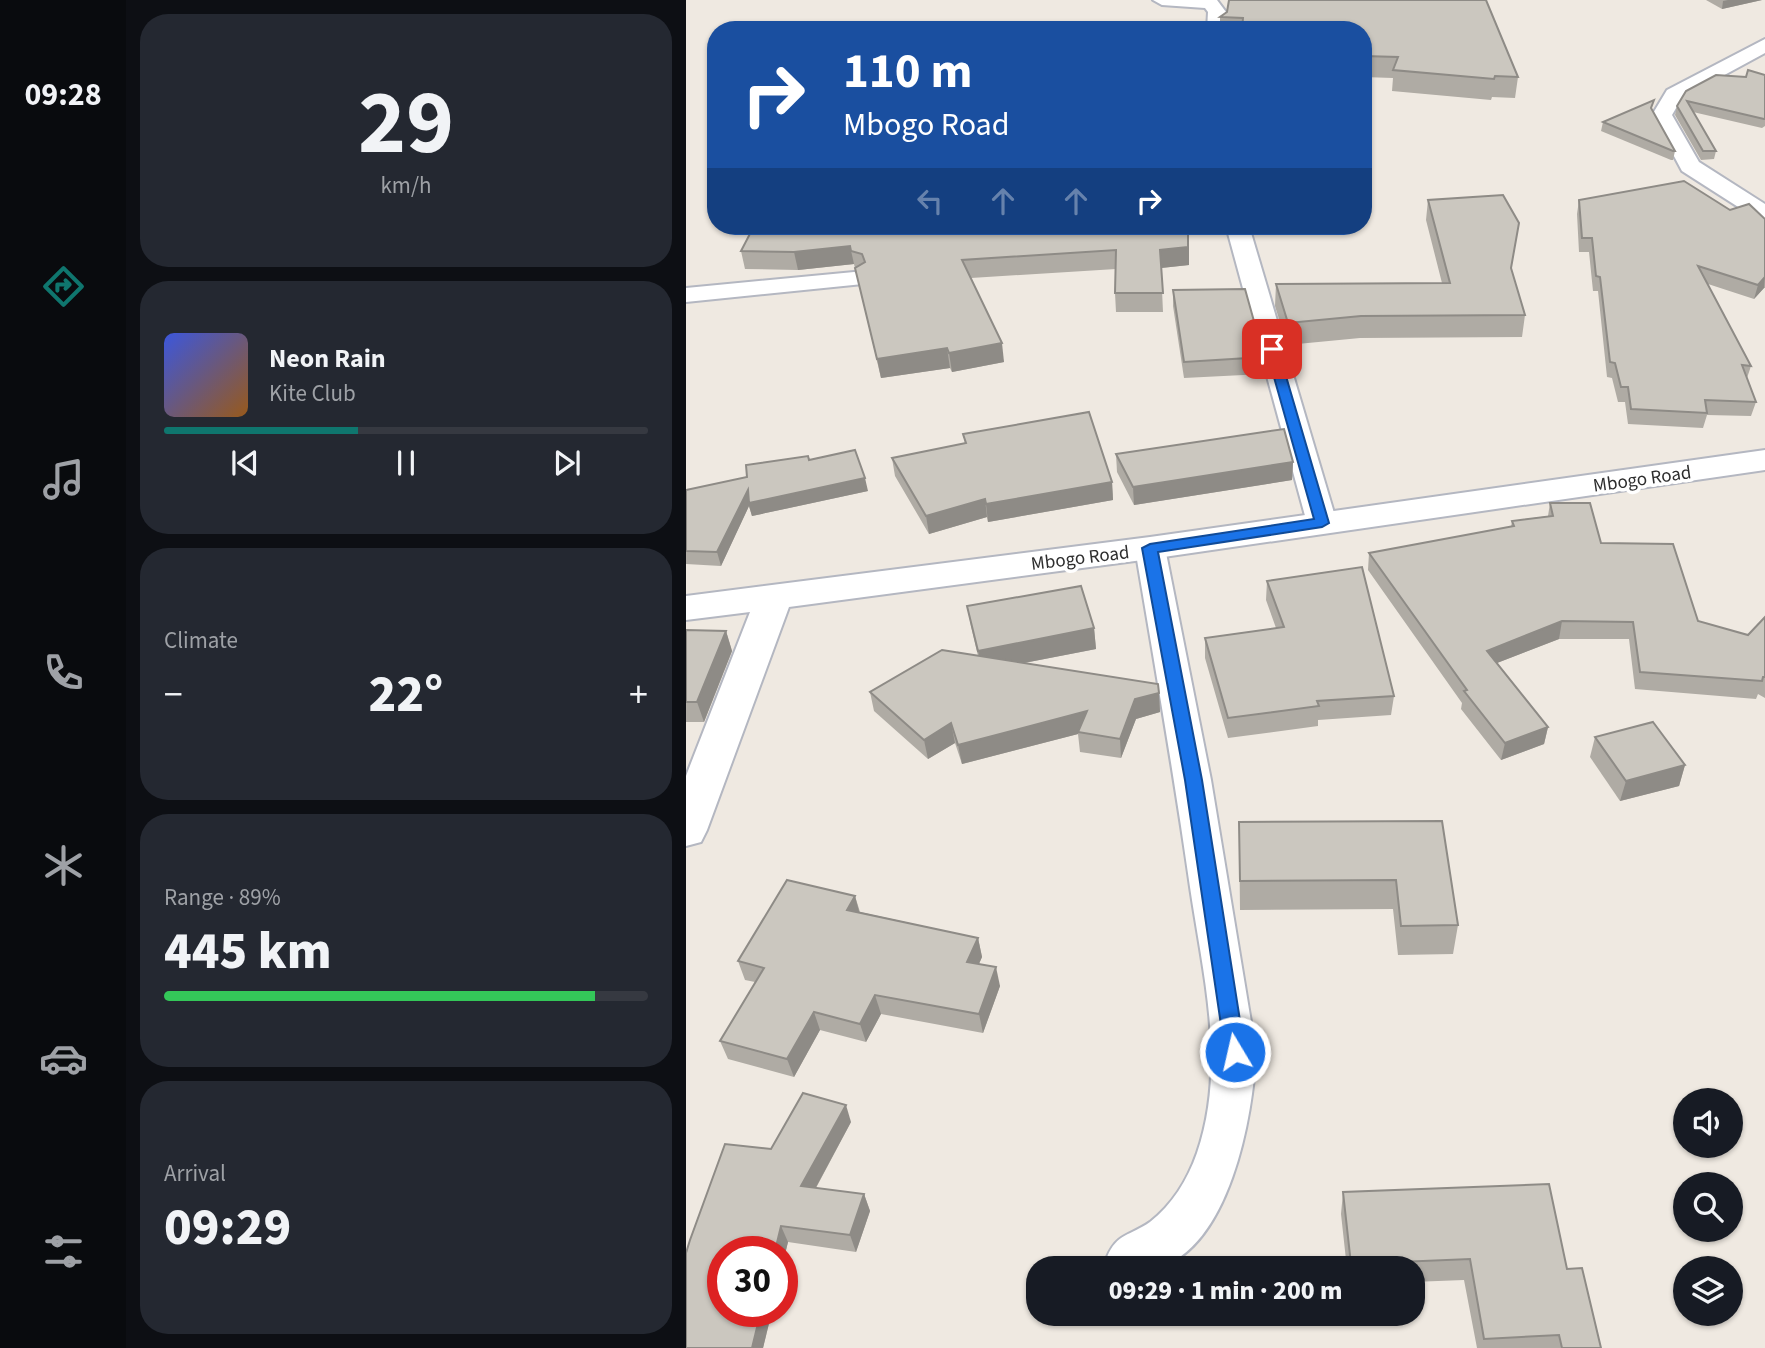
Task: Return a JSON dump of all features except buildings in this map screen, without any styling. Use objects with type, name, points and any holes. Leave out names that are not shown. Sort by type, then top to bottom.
[{"type":"main road","name":"Mbogo Road","points":[[686,608],[1150,548],[1765,460]]},
{"type":"main road","points":[[686,830],[775,595]]},
{"type":"street","points":[[1162,0],[1210,3],[1217,12],[1216,21]]},
{"type":"street","points":[[1765,46],[1674,94],[1662,115],[1690,166],[1765,214]]},
{"type":"street","points":[[1240,235],[1322,523]]},
{"type":"street","points":[[686,295],[855,279]]},
{"type":"street","points":[[1132,1256],[1168,1236],[1199,1200],[1221,1148],[1234,1093],[1235,1052],[1193,780],[1150,548]]},
{"type":"route","points":[[1235,1052],[1193,780],[1150,548],[1322,523],[1272,349]]}]
